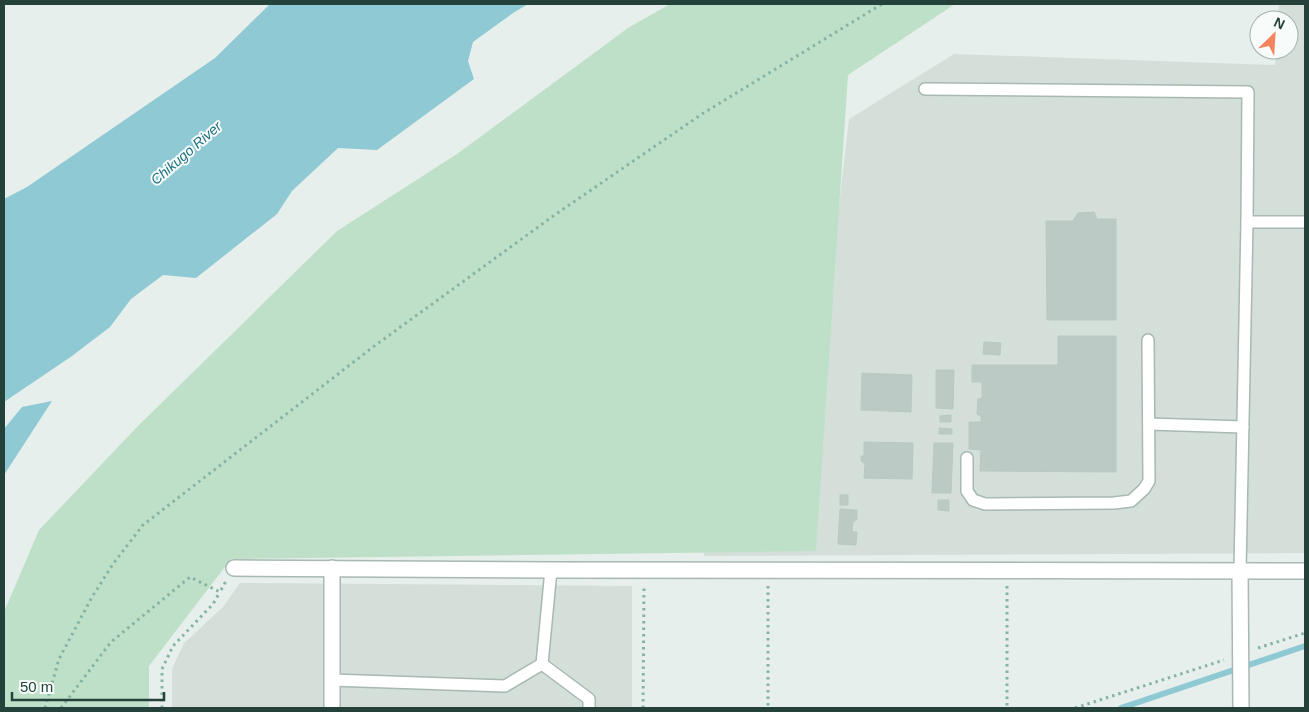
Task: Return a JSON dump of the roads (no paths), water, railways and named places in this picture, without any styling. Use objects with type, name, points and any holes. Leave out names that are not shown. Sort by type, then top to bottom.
[{"type":"street","points":[[234,568],[1305,570]]},
{"type":"street","points":[[332,568],[332,708]]},
{"type":"street","points":[[1240,570],[1241,708]]},
{"type":"lane","points":[[925,89],[1248,92],[1240,570]]},
{"type":"lane","points":[[1247,222],[1305,222]]},
{"type":"lane","points":[[966,458],[968,491],[973,500],[985,504],[1114,503],[1131,501],[1144,489],[1149,481],[1148,340]]},
{"type":"lane","points":[[1149,424],[1243,427]]},
{"type":"lane","points":[[542,664],[551,570]]},
{"type":"lane","points":[[332,680],[505,686],[542,664]]},
{"type":"lane","points":[[542,664],[589,700],[589,708]]},
{"type":"water","name":"Chikugo River","points":[[270,4],[528,4],[473,42],[468,61],[474,79],[377,150],[338,148],[292,191],[277,214],[196,278],[163,275],[131,299],[110,327],[72,356],[4,402],[4,199],[27,187],[215,58]]},
{"type":"water","points":[[52,401],[4,475],[4,429],[22,407]]},
{"type":"waterway","points":[[1121,708],[1305,646]]}]
